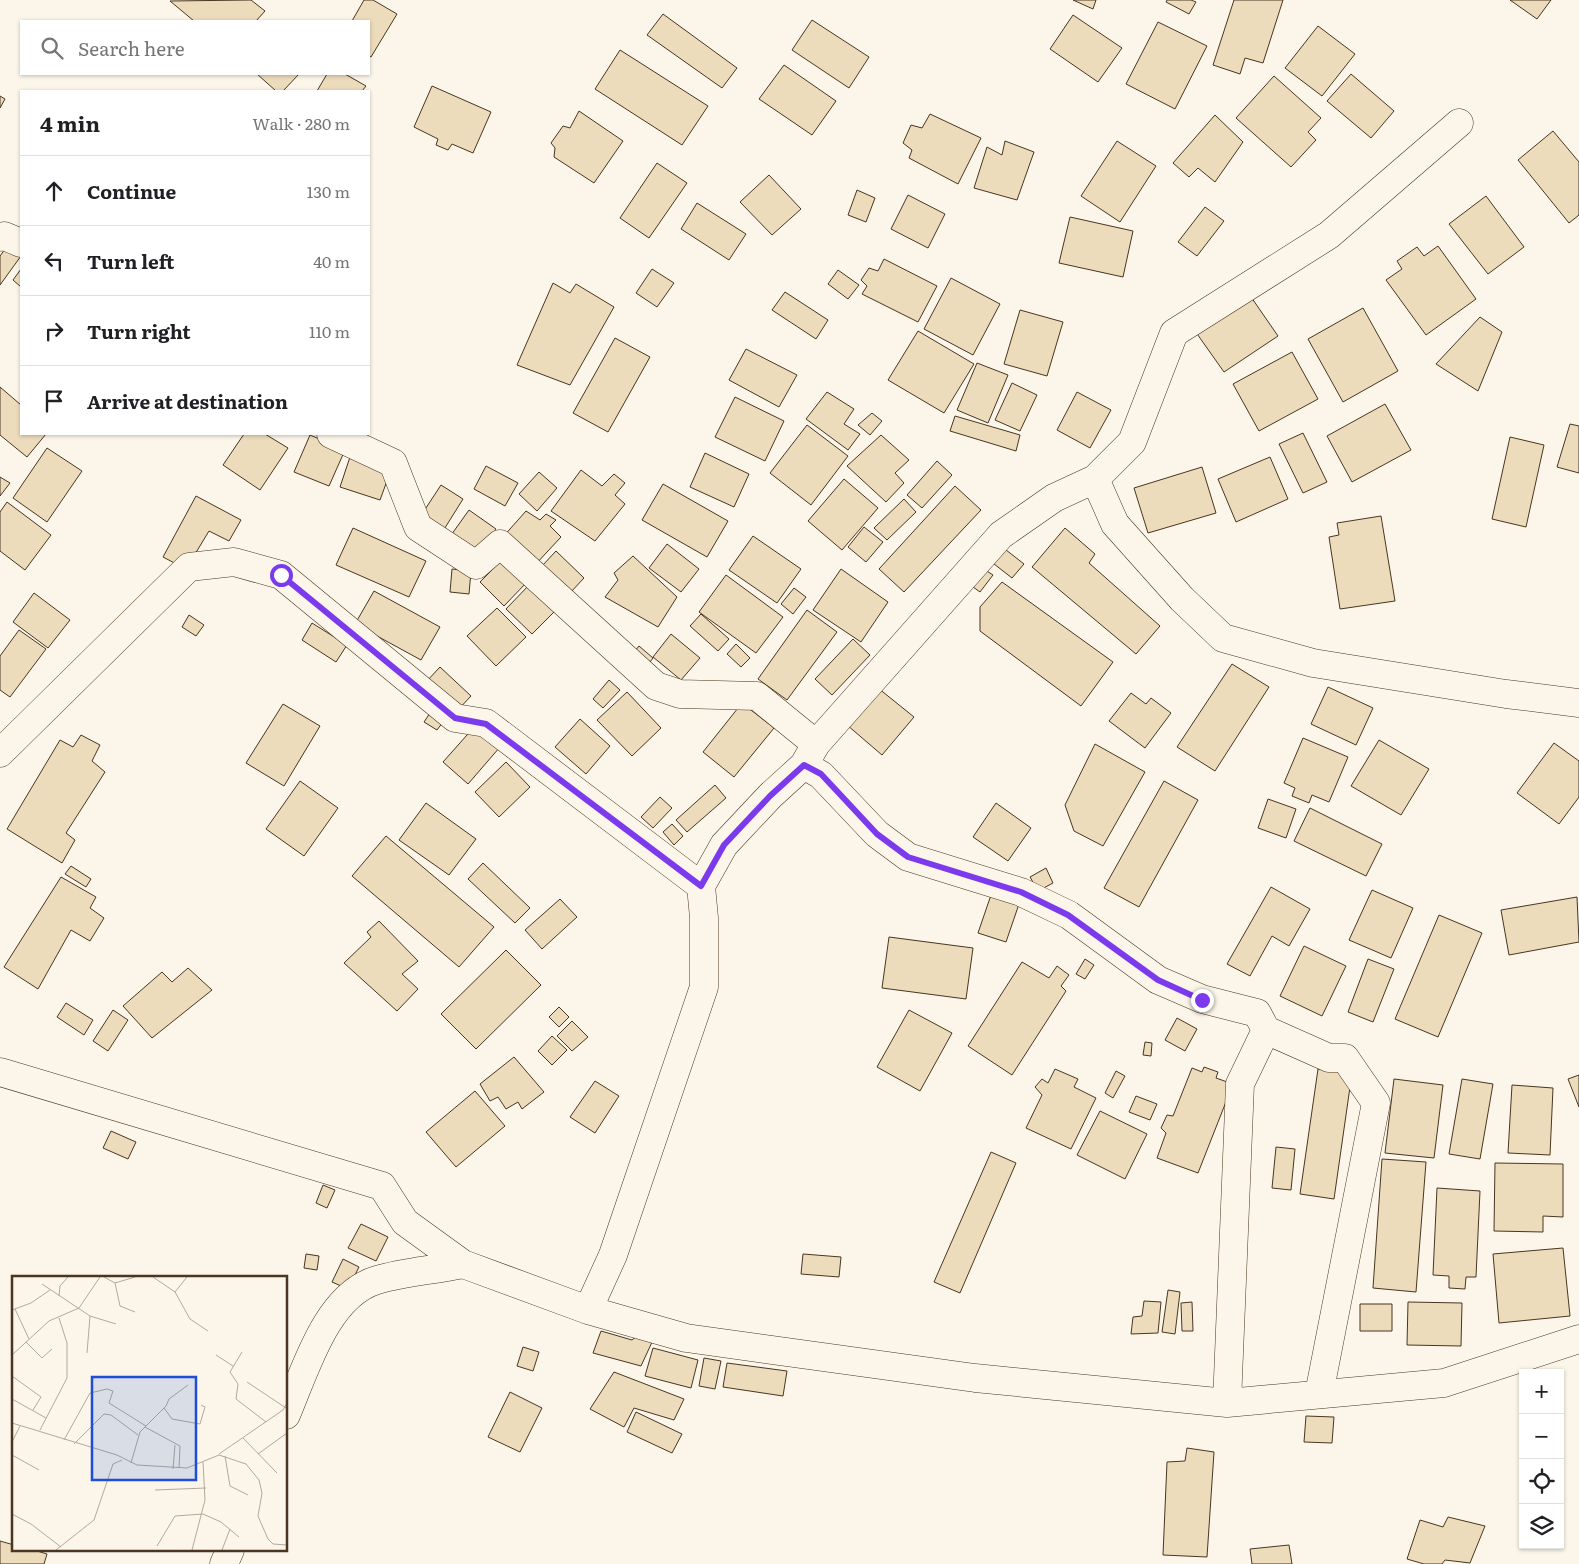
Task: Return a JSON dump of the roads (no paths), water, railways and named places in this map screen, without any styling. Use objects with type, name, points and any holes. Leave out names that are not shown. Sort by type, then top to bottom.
[{"type":"street","points":[[588,1310],[613,1255],[704,987],[704,918],[701,886],[724,845],[810,755],[1001,535],[1054,498],[1094,479],[1132,442],[1174,333],[1328,234],[1459,123]]},
{"type":"street","points":[[0,237],[4,236],[20,243]]},
{"type":"street","points":[[333,435],[393,463],[418,527],[476,565],[500,544],[656,686],[680,694],[757,696],[810,755],[821,774],[877,834],[908,857],[1021,892],[1068,915],[1158,980],[1202,1000],[1257,1013],[1266,1030],[1328,1058],[1345,1058],[1376,1103],[1319,1394]]},
{"type":"street","points":[[1094,479],[1115,524],[1182,599],[1223,638],[1313,663],[1579,704]]},
{"type":"street","points":[[0,753],[189,567],[234,562],[281,575],[455,718],[486,724],[701,886]]},
{"type":"street","points":[[1227,1403],[1240,1084],[1266,1030]]},
{"type":"street","points":[[0,1072],[382,1186],[405,1222],[463,1264],[588,1310],[686,1338],[975,1378],[1227,1403],[1444,1383],[1579,1339]]},
{"type":"street","points":[[288,1410],[321,1332],[343,1300],[375,1281],[463,1264]]},
{"type":"street","points":[[224,1564],[229,1552]]}]
